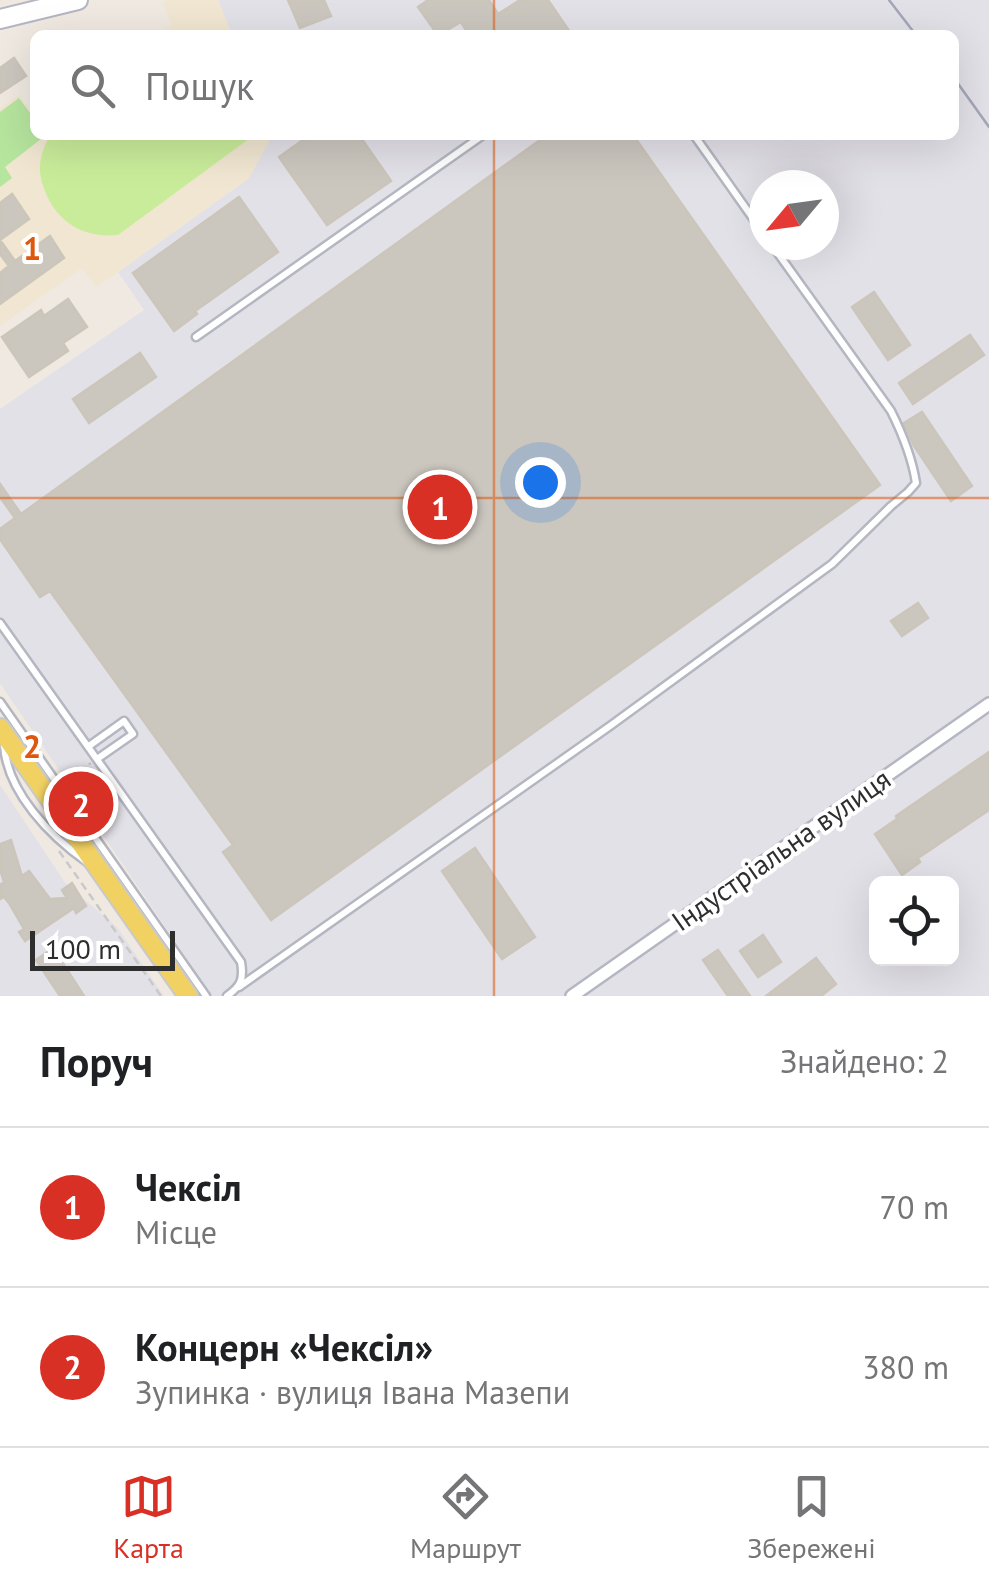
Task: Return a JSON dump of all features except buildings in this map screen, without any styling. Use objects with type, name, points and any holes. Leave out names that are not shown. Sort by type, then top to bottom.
[{"type":"main road","points":[[1,732],[188,996]]},
{"type":"street","points":[[0,19],[78,0]]},
{"type":"street","name":"Індустріальна вулиця","points":[[572,996],[989,704]]},
{"type":"lane","points":[[196,337],[476,140]]},
{"type":"lane","points":[[698,140],[749,213]]},
{"type":"lane","points":[[227,996],[594,738],[832,564],[916,483],[905,438],[892,412],[783,260]]},
{"type":"lane","points":[[0,623],[241,962],[238,991]]},
{"type":"lane","points":[[0,702],[206,996]]},
{"type":"lane","points":[[88,746],[124,721],[134,734],[98,759]]},
{"type":"path","points":[[67,779],[83,768]]},
{"type":"path","points":[[55,848],[66,858],[161,996]]},
{"type":"shaded area","points":[[218,0],[989,0],[989,996],[212,996],[0,683],[0,409],[144,310],[118,272],[249,178],[269,140],[959,140],[959,30],[230,30]]},
{"type":"shaded area","points":[[218,0],[230,30],[164,30],[171,25],[163,2]]},
{"type":"shaded area","points":[[19,95],[30,110],[30,140],[270,140],[249,178],[118,272],[96,287],[82,268],[0,326],[0,108]]},
{"type":"shaded area","points":[[0,785],[66,884],[117,927],[164,996],[0,996]]},
{"type":"green space","points":[[19,98],[30,113],[30,140],[40,140],[5,167],[12,178],[0,187],[0,112]]},
{"type":"green space","points":[[48,140],[247,140],[118,235],[85,232],[59,215],[42,181],[40,165]]},
{"type":"railway","points":[[889,0],[912,30]]},
{"type":"railway","points":[[959,85],[989,127]]},
{"type":"place","name":"Чексіл","points":[[440,507]]},
{"type":"place","name":"Концерн «Чексіл»","points":[[81,804]]}]
